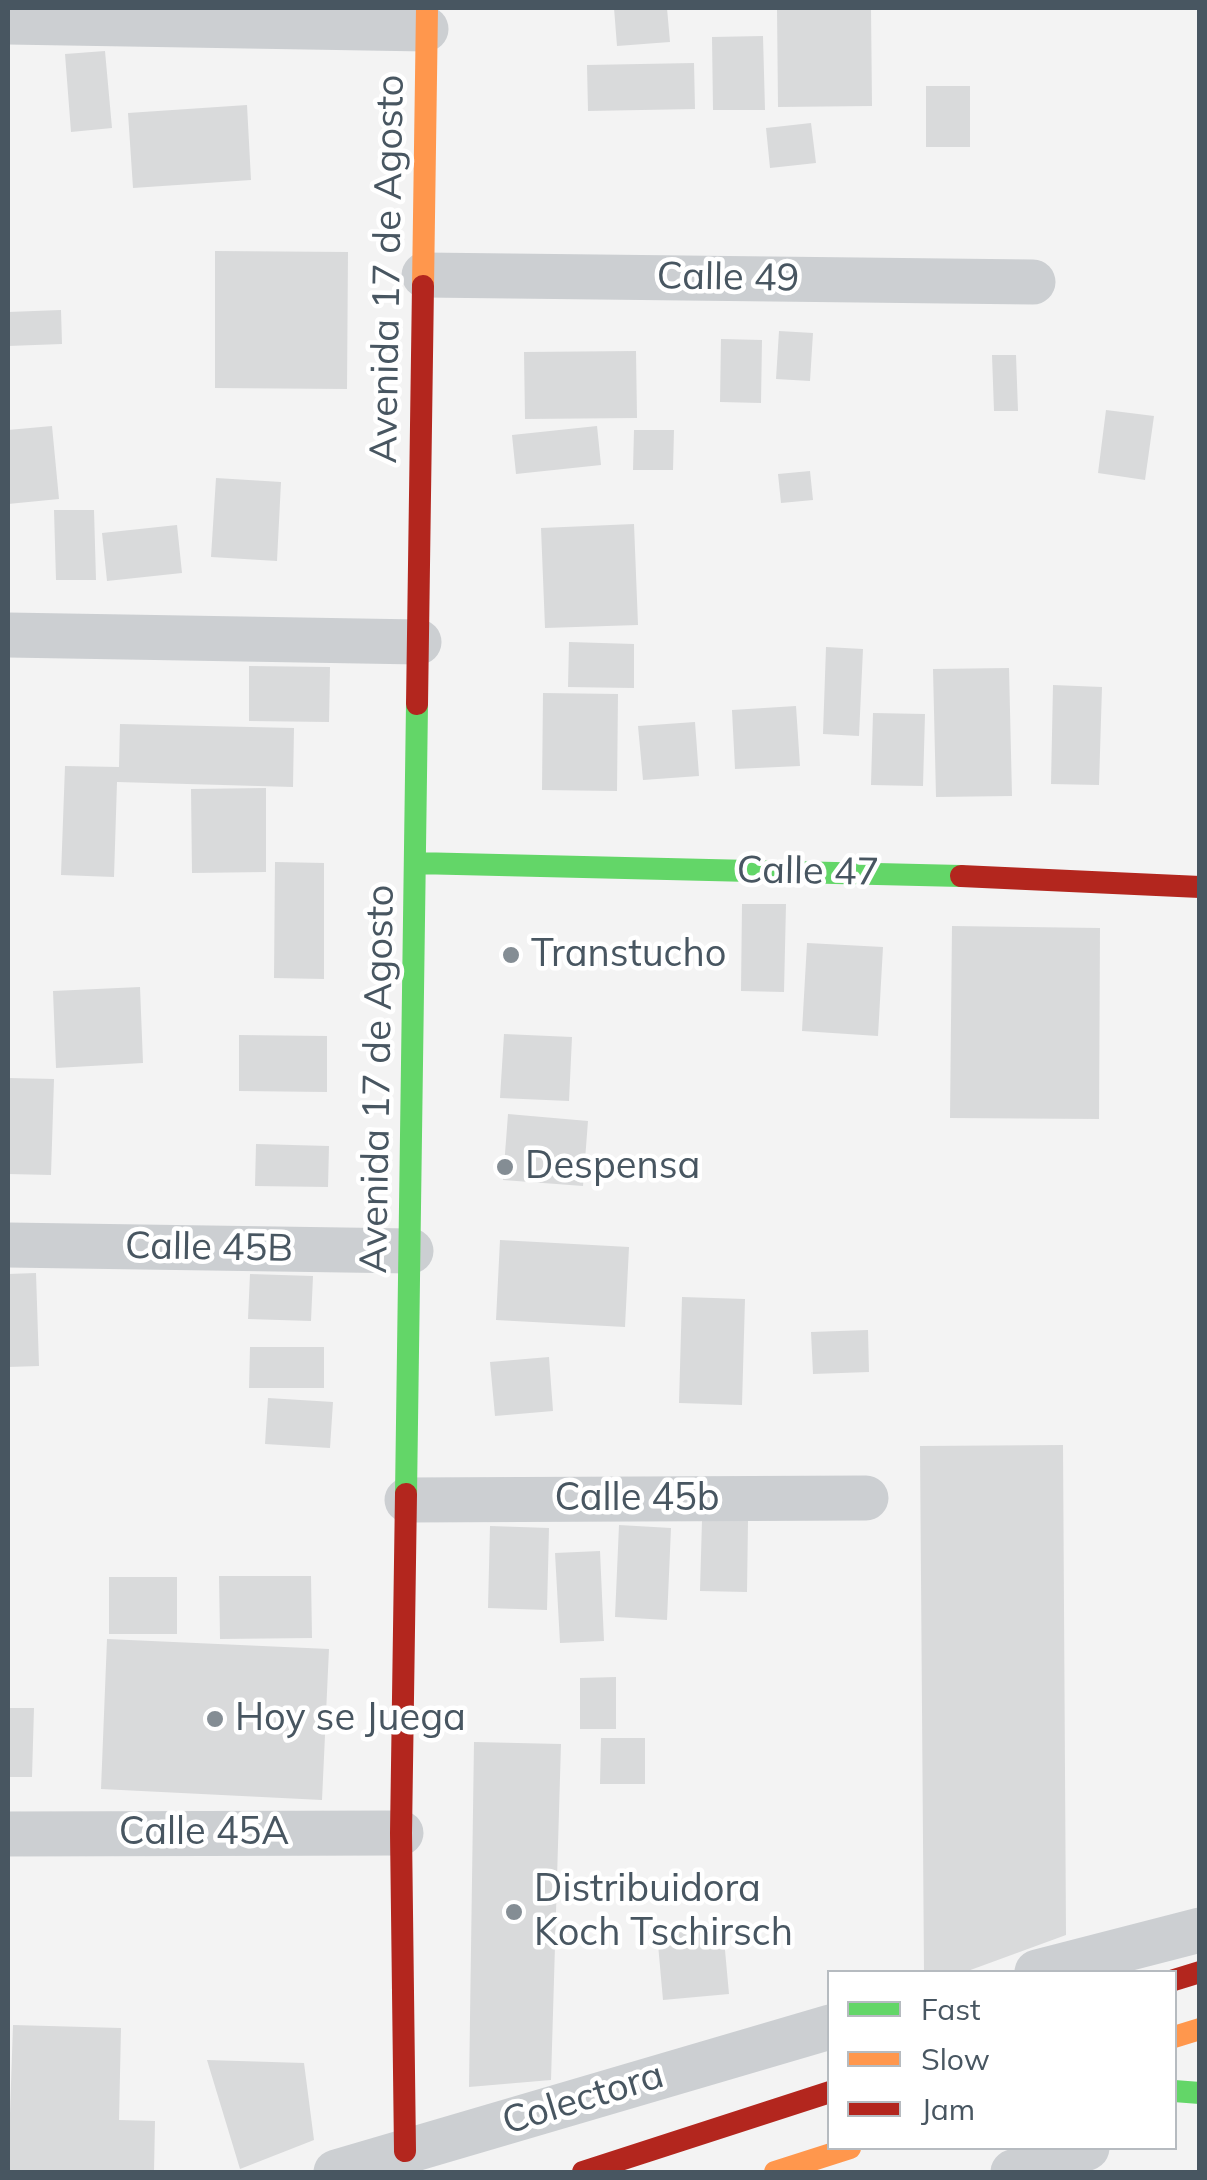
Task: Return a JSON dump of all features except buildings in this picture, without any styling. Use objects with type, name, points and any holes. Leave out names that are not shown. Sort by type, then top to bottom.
[{"type":"main road","name":"Avenida 17 de Agosto","points":[[405,2152],[402,1832],[427,18]]},
{"type":"main road","name":"Calle 47","points":[[416,863],[958,876],[1200,888]]},
{"type":"main road","points":[[584,2172],[827,2093]]},
{"type":"main road","points":[[774,2172],[844,2150]]},
{"type":"street","points":[[8,22],[71,15],[427,18]]},
{"type":"street","name":"Calle 49","points":[[424,275],[1032,282]]},
{"type":"street","points":[[8,634],[419,642]]},
{"type":"street","name":"Calle 45B","points":[[8,1245],[411,1251]]},
{"type":"street","name":"Calle 45b","points":[[407,1500],[866,1498]]},
{"type":"street","name":"Calle 45A","points":[[8,1834],[402,1832]]},
{"type":"street","points":[[1045,1970],[1200,1930]]},
{"type":"street","name":"Colectora","points":[[336,2172],[827,2027]]},
{"type":"street","points":[[1013,2172],[1081,2150]]},
{"type":"traffic: fast","points":[[406,1494],[417,704]]},
{"type":"traffic: fast","points":[[415,863],[961,876]]},
{"type":"traffic: fast","points":[[1177,2091],[1200,2093]]},
{"type":"traffic: slow","points":[[423,286],[427,8]]},
{"type":"traffic: slow","points":[[1177,2036],[1200,2029]]},
{"type":"traffic: slow","points":[[775,2172],[844,2150]]},
{"type":"traffic: jam","points":[[417,704],[423,286]]},
{"type":"traffic: jam","points":[[961,876],[1200,887]]},
{"type":"traffic: jam","points":[[405,2151],[401,1833],[406,1494]]},
{"type":"traffic: jam","points":[[1177,1979],[1200,1972]]},
{"type":"traffic: jam","points":[[583,2172],[827,2093]]},
{"type":"place","name":"Transtucho","points":[[511,955]]},
{"type":"place","name":"Despensa","points":[[505,1167]]},
{"type":"place","name":"Hoy se Juega","points":[[215,1719]]},
{"type":"place","name":"Distribuidora Koch Tschirsch","points":[[514,1912]]}]
